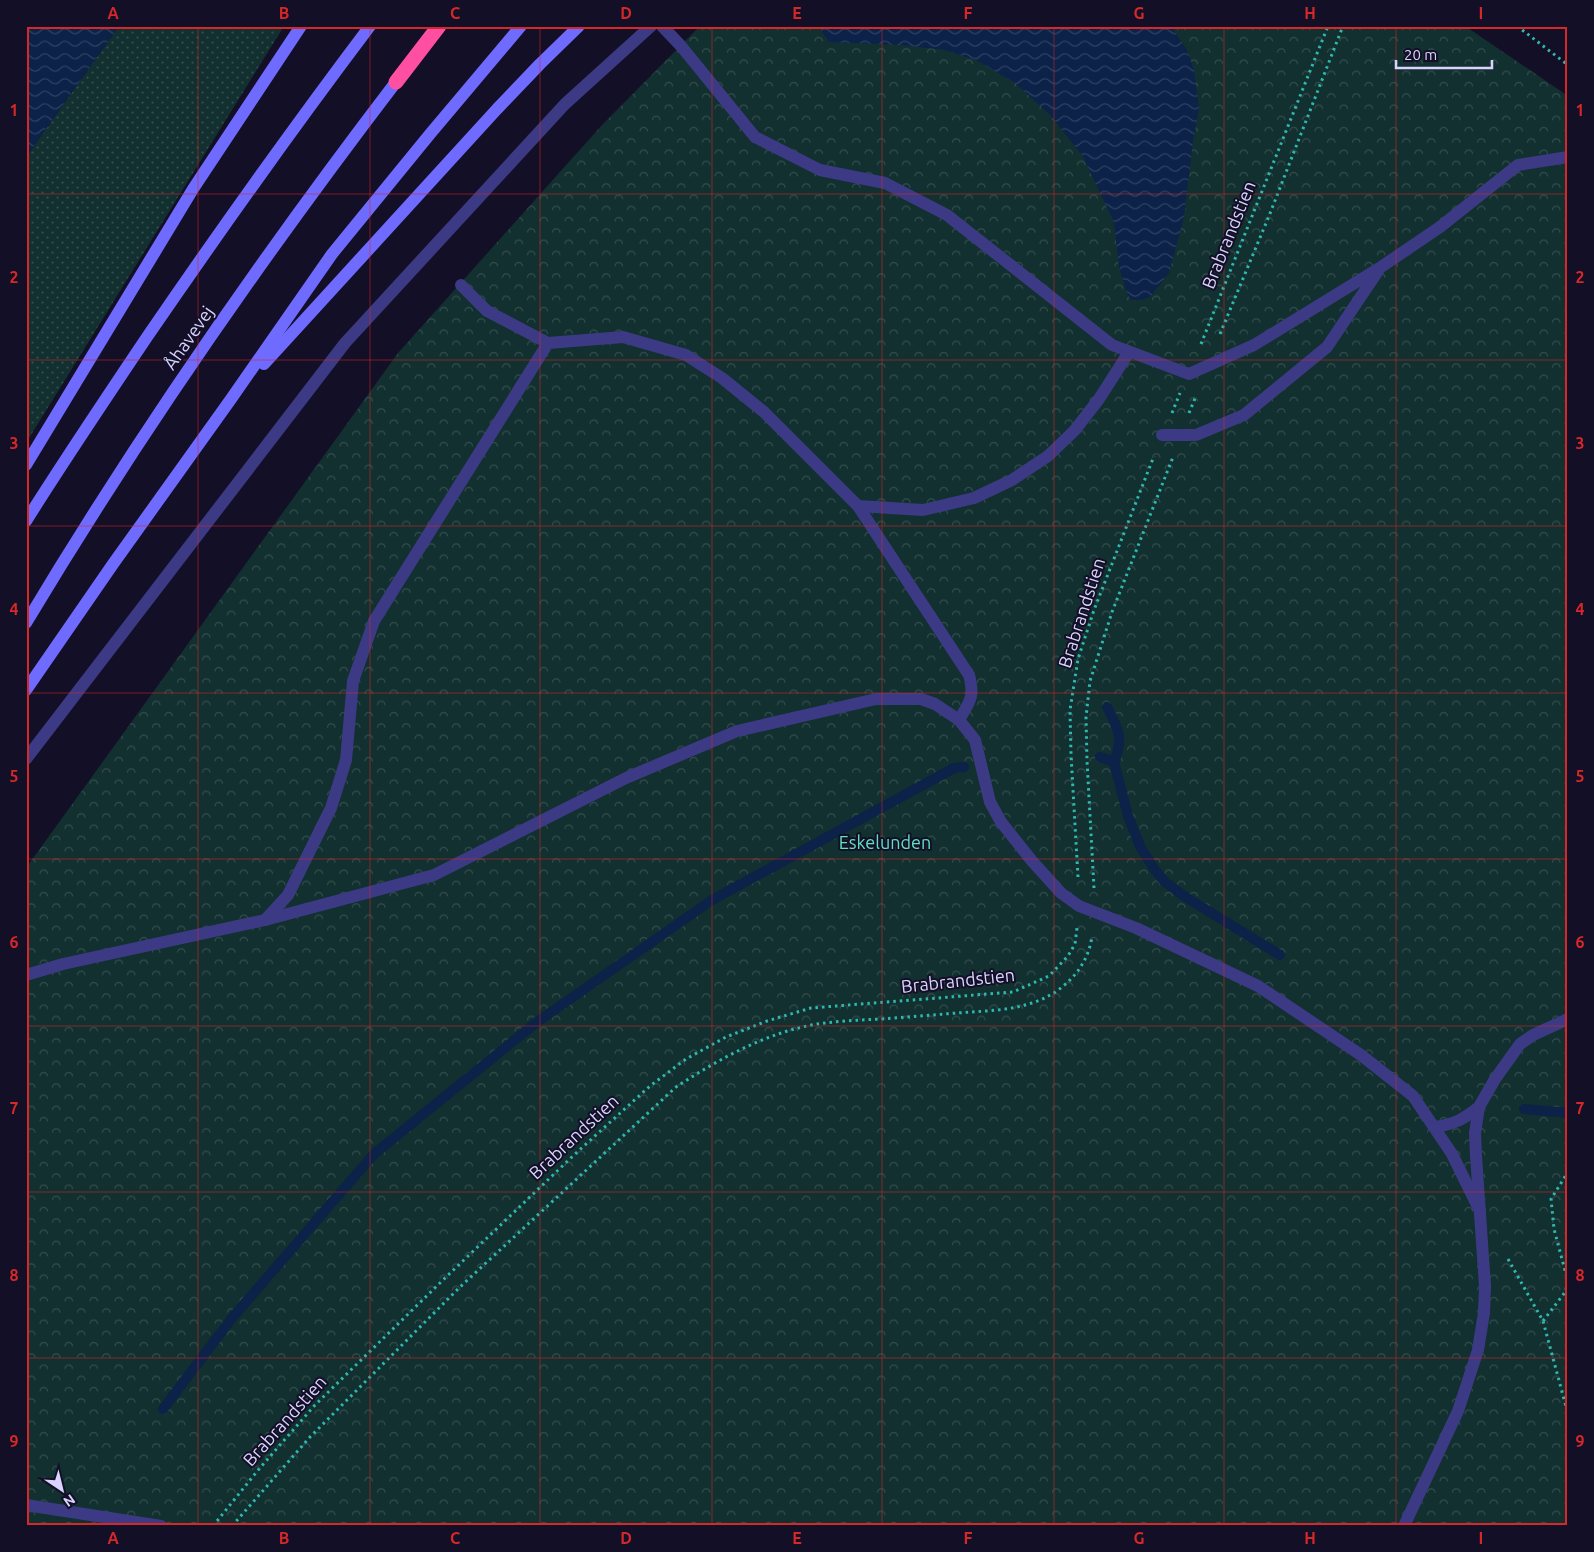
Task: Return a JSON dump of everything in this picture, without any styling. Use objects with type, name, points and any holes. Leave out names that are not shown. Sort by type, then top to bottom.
[{"type":"highway","points":[[396,82],[439,26]]},
{"type":"main road","points":[[26,465],[193,189],[301,26]]},
{"type":"main road","name":"Åhavevej","points":[[26,521],[209,247],[370,26]]},
{"type":"main road","points":[[26,690],[332,254],[521,26]]},
{"type":"main road","points":[[232,399],[497,110],[579,26]]},
{"type":"main road","name":"Åhavevej","points":[[26,623],[76,539],[174,391],[255,273],[396,82]]},
{"type":"lane","points":[[26,759],[345,343],[565,104],[651,26]]},
{"type":"lane","points":[[662,26],[681,46],[755,137],[820,170],[885,183],[947,215],[1112,345],[1189,374],[1254,345],[1381,267],[1440,227],[1518,165],[1568,157]]},
{"type":"lane","points":[[1162,435],[1196,435],[1244,416],[1327,347],[1381,267]]},
{"type":"lane","points":[[461,285],[487,311],[548,343],[623,337],[686,355],[722,378],[764,412],[858,506],[969,675],[972,685],[972,698],[959,720]]},
{"type":"lane","points":[[266,920],[288,895],[332,808],[346,760],[353,681],[374,620],[548,343]]},
{"type":"lane","points":[[858,506],[923,510],[974,498],[1012,480],[1048,456],[1074,430],[1099,399],[1130,352]]},
{"type":"lane","points":[[26,975],[63,964],[266,920],[434,875],[626,778],[737,731],[876,699],[921,699],[935,704],[959,720],[975,740],[990,802],[1001,822],[1061,893],[1079,906],[1136,928],[1258,986],[1362,1055],[1413,1096],[1452,1154],[1480,1211]]},
{"type":"lane","points":[[1404,1526],[1458,1411],[1478,1350],[1484,1313],[1485,1286],[1475,1133],[1480,1107],[1495,1079],[1520,1044],[1533,1035],[1568,1019]]},
{"type":"lane","points":[[1435,1127],[1465,1118],[1480,1107]]},
{"type":"lane","points":[[26,1505],[161,1526]]},
{"type":"path","name":"Brabrandstien","points":[[213,1526],[259,1469],[316,1405],[358,1363],[575,1154],[650,1086],[686,1059],[726,1037],[767,1021],[811,1008],[1013,992],[1049,976],[1068,956],[1075,944],[1079,906],[1070,710],[1078,659],[1094,610],[1162,435],[1189,374],[1328,26]]},
{"type":"path","points":[[232,1526],[310,1437],[453,1294],[676,1087],[704,1068],[736,1051],[782,1032],[816,1024],[998,1011],[1033,1003],[1067,985],[1080,970],[1091,942],[1096,912],[1086,717],[1090,681],[1112,612],[1181,436],[1206,366],[1269,216],[1343,26]]},
{"type":"path","points":[[1517,26],[1568,65]]},
{"type":"path","points":[[1544,1320],[1566,1291],[1567,1278],[1554,1229],[1551,1199],[1568,1172]]},
{"type":"path","points":[[1504,1253],[1544,1320],[1568,1414]]},
{"type":"green space","points":[[119,26],[284,26],[26,443],[26,157]]},
{"type":"green space","name":"Eskelunden","points":[[700,26],[1465,26],[1568,96],[1568,1526],[26,1526],[26,868],[398,353],[602,125]]},
{"type":"water","points":[[26,26],[119,26],[26,157]]},
{"type":"water","points":[[820,26],[1171,26],[1187,50],[1194,70],[1199,109],[1193,141],[1184,217],[1169,273],[1150,297],[1142,300],[1132,300],[1128,296],[1119,267],[1114,222],[1082,155],[1050,115],[1016,84],[978,61],[945,50],[901,45],[829,42]]},
{"type":"waterway","points":[[1107,707],[1117,727],[1119,740],[1114,762]]},
{"type":"waterway","points":[[1100,757],[1114,762],[1128,816],[1141,848],[1165,882],[1187,898],[1280,955]]},
{"type":"waterway","points":[[163,1409],[232,1318],[374,1154],[537,1022],[712,900],[954,768],[964,767]]},
{"type":"waterway","points":[[1524,1109],[1568,1113]]}]
